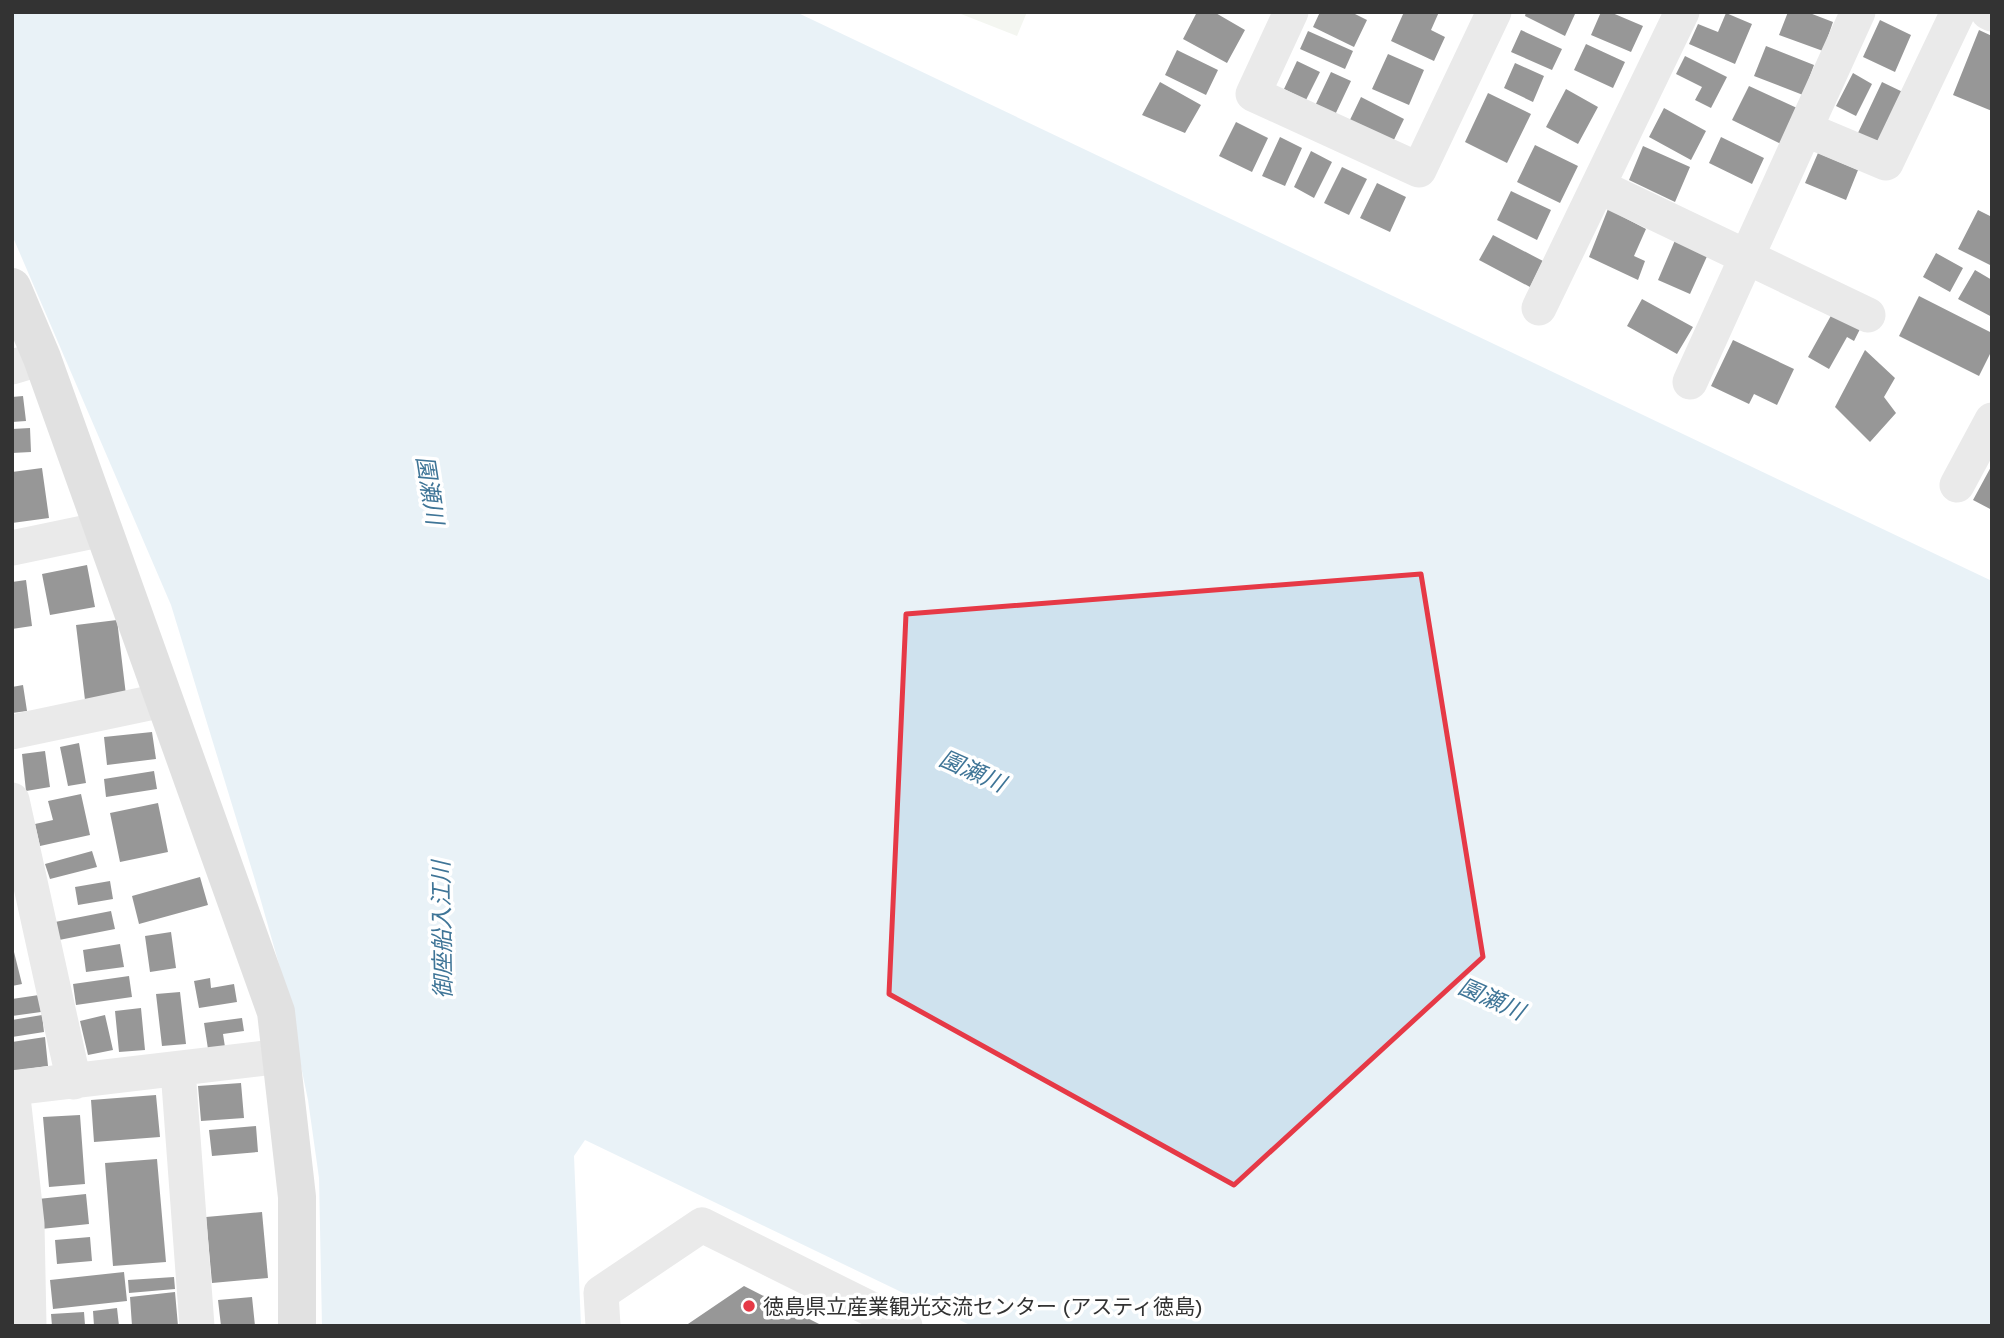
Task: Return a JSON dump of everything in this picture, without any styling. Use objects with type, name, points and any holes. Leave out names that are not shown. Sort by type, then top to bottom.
[{"type":"street","points":[[1291,12],[1253,94],[1419,170],[1494,12]]},
{"type":"street","points":[[1539,308],[1682,12]]},
{"type":"street","points":[[1690,382],[1858,12]]},
{"type":"street","points":[[1805,129],[1886,163],[1958,12]]},
{"type":"street","points":[[1598,186],[1868,314]]},
{"type":"street","points":[[12,287],[27,363],[103,529],[276,1012],[297,1197],[297,1326]]},
{"type":"street","points":[[1957,485],[1992,420]]},
{"type":"street","points":[[12,548],[103,529]]},
{"type":"street","points":[[12,732],[164,700]]},
{"type":"street","points":[[12,800],[74,1082]]},
{"type":"street","points":[[29,1326],[26,1224],[12,1088],[282,1056]]},
{"type":"street","points":[[178,1070],[197,1326]]},
{"type":"street","points":[[603,1326],[601,1293],[702,1225],[905,1326]]},
{"type":"highlighted area","points":[[1421,574],[1483,957],[1234,1185],[889,994],[906,614]]},
{"type":"shaded area","points":[[956,12],[1027,12],[1017,36]]},
{"type":"water","points":[[12,12],[796,12],[1992,581],[1992,1326],[972,1326],[585,1140],[574,1156],[581,1326],[322,1326],[319,1178],[308,1100],[282,975],[171,605],[12,235]]},
{"type":"building","points":[[1197,12],[1214,12],[1245,30],[1227,63],[1183,39]]},
{"type":"building","points":[[1320,12],[1351,12],[1367,20],[1354,47],[1313,27]]},
{"type":"building","points":[[1404,12],[1439,12],[1431,30],[1445,37],[1434,61],[1391,41]]},
{"type":"building","points":[[1526,12],[1575,14],[1565,36],[1525,16]]},
{"type":"building","points":[[1601,12],[1610,12],[1643,26],[1631,52],[1591,35]]},
{"type":"building","points":[[1788,12],[1807,12],[1833,22],[1823,51],[1779,35]]},
{"type":"building","points":[[1726,13],[1752,24],[1735,64],[1689,44],[1698,24],[1718,32]]},
{"type":"building","points":[[1880,20],[1911,35],[1895,72],[1863,57]]},
{"type":"building","points":[[1521,30],[1562,49],[1552,70],[1511,52]]},
{"type":"building","points":[[1979,30],[1992,36],[1992,111],[1953,95]]},
{"type":"building","points":[[1308,31],[1353,51],[1345,69],[1300,49]]},
{"type":"building","points":[[1586,44],[1625,62],[1613,88],[1574,70]]},
{"type":"building","points":[[1766,46],[1814,65],[1803,95],[1754,76]]},
{"type":"building","points":[[1177,50],[1218,70],[1206,95],[1165,75]]},
{"type":"building","points":[[1388,54],[1424,70],[1409,105],[1372,89]]},
{"type":"building","points":[[1685,56],[1727,77],[1711,108],[1695,100],[1702,87],[1676,74]]},
{"type":"building","points":[[1297,61],[1320,72],[1306,100],[1284,89]]},
{"type":"building","points":[[1515,63],[1544,76],[1533,102],[1504,88]]},
{"type":"building","points":[[1331,72],[1351,81],[1334,117],[1314,108]]},
{"type":"building","points":[[1853,73],[1872,84],[1856,116],[1836,106]]},
{"type":"building","points":[[1160,82],[1201,105],[1185,133],[1142,115]]},
{"type":"building","points":[[1882,82],[1909,95],[1884,148],[1857,135]]},
{"type":"building","points":[[1749,86],[1797,108],[1781,144],[1732,120]]},
{"type":"building","points":[[1566,89],[1598,107],[1578,144],[1546,127]]},
{"type":"building","points":[[1488,93],[1531,114],[1507,163],[1465,142]]},
{"type":"building","points":[[1361,97],[1404,119],[1391,146],[1348,124]]},
{"type":"building","points":[[1664,108],[1706,131],[1691,160],[1649,137]]},
{"type":"building","points":[[1236,122],[1268,138],[1252,172],[1219,156]]},
{"type":"building","points":[[1280,137],[1302,148],[1285,186],[1262,176]]},
{"type":"building","points":[[1721,137],[1764,158],[1752,184],[1709,163]]},
{"type":"building","points":[[1535,145],[1578,166],[1560,203],[1517,182]]},
{"type":"building","points":[[1643,146],[1690,167],[1675,202],[1629,180]]},
{"type":"building","points":[[1311,151],[1332,162],[1314,198],[1294,187]]},
{"type":"building","points":[[1818,153],[1858,170],[1846,200],[1805,183]]},
{"type":"building","points":[[1342,167],[1367,179],[1349,215],[1324,203]]},
{"type":"building","points":[[1377,183],[1406,197],[1390,232],[1360,218]]},
{"type":"building","points":[[1511,191],[1551,210],[1537,240],[1497,220]]},
{"type":"building","points":[[1608,209],[1646,229],[1634,256],[1645,261],[1638,280],[1589,257]]},
{"type":"building","points":[[1978,210],[1992,217],[1992,266],[1958,249]]},
{"type":"building","points":[[1493,235],[1543,261],[1530,287],[1479,260]]},
{"type":"building","points":[[1676,238],[1709,252],[1690,294],[1658,280]]},
{"type":"building","points":[[1936,253],[1963,268],[1950,292],[1923,277]]},
{"type":"building","points":[[1975,270],[1992,280],[1992,317],[1958,299]]},
{"type":"building","points":[[1919,296],[1992,333],[1992,350],[1979,376],[1899,336]]},
{"type":"building","points":[[1642,299],[1693,327],[1677,354],[1627,326]]},
{"type":"building","points":[[1833,312],[1861,327],[1854,341],[1847,337],[1829,369],[1808,357]]},
{"type":"building","points":[[1733,340],[1794,369],[1777,405],[1754,394],[1749,404],[1711,386]]},
{"type":"building","points":[[1865,350],[1895,378],[1884,397],[1896,413],[1870,442],[1835,407]]},
{"type":"building","points":[[23,396],[26,421],[12,422],[12,397]]},
{"type":"building","points":[[30,428],[31,452],[12,453],[12,429]]},
{"type":"building","points":[[1992,465],[1992,510],[1973,500]]},
{"type":"building","points":[[42,468],[49,518],[12,523],[12,472]]},
{"type":"building","points":[[87,565],[95,607],[50,615],[42,574]]},
{"type":"building","points":[[26,580],[32,626],[12,629],[12,582]]},
{"type":"building","points":[[117,620],[126,695],[85,700],[76,625]]},
{"type":"building","points":[[23,685],[27,711],[12,713],[12,687]]},
{"type":"building","points":[[152,732],[156,759],[107,765],[104,737]]},
{"type":"building","points":[[79,743],[86,783],[68,786],[60,747]]},
{"type":"building","points":[[45,751],[50,787],[26,791],[22,754]]},
{"type":"building","points":[[154,771],[157,789],[106,797],[104,779]]},
{"type":"building","points":[[81,794],[90,835],[40,846],[35,824],[53,820],[48,801]]},
{"type":"building","points":[[158,803],[168,852],[120,862],[110,813]]},
{"type":"building","points":[[92,851],[97,867],[50,879],[45,864]]},
{"type":"building","points":[[200,877],[208,905],[139,924],[132,896]]},
{"type":"building","points":[[110,881],[113,899],[78,905],[75,887]]},
{"type":"building","points":[[111,911],[115,929],[59,940],[55,922]]},
{"type":"building","points":[[171,932],[176,968],[150,972],[145,936]]},
{"type":"building","points":[[12,944],[22,984],[12,986]]},
{"type":"building","points":[[120,944],[124,967],[86,972],[83,950]]},
{"type":"building","points":[[129,976],[132,997],[76,1005],[73,984]]},
{"type":"building","points":[[210,978],[211,988],[234,984],[237,1002],[199,1008],[194,981]]},
{"type":"building","points":[[180,992],[186,1044],[162,1046],[156,994]]},
{"type":"building","points":[[39,995],[41,1012],[12,1016],[12,999]]},
{"type":"building","points":[[141,1008],[145,1050],[119,1052],[115,1011]]},
{"type":"building","points":[[42,1015],[44,1032],[12,1037],[12,1020]]},
{"type":"building","points":[[105,1015],[113,1050],[88,1055],[80,1021]]},
{"type":"building","points":[[242,1018],[244,1031],[223,1034],[225,1047],[208,1049],[204,1023]]},
{"type":"building","points":[[45,1037],[48,1066],[12,1071],[12,1042]]},
{"type":"building","points":[[241,1083],[244,1118],[201,1121],[198,1086]]},
{"type":"building","points":[[156,1095],[160,1137],[94,1142],[91,1100]]},
{"type":"building","points":[[80,1115],[85,1184],[49,1187],[43,1117]]},
{"type":"building","points":[[256,1126],[258,1152],[212,1156],[209,1130]]},
{"type":"building","points":[[157,1159],[166,1262],[113,1266],[105,1163]]},
{"type":"building","points":[[86,1194],[89,1224],[41,1229],[38,1199]]},
{"type":"building","points":[[262,1212],[268,1278],[212,1283],[206,1217]]},
{"type":"building","points":[[90,1237],[92,1261],[57,1264],[55,1240]]},
{"type":"building","points":[[124,1272],[127,1301],[53,1309],[50,1280]]},
{"type":"building","points":[[174,1277],[175,1289],[129,1293],[128,1280]]},
{"type":"building","name":"徳島県立産業観光交流センター (アスティ徳島)","points":[[744,1286],[823,1326],[685,1326]]},
{"type":"building","points":[[175,1292],[178,1326],[132,1326],[130,1297]]},
{"type":"building","points":[[252,1297],[255,1326],[221,1326],[218,1300]]},
{"type":"building","points":[[117,1308],[119,1326],[94,1326],[93,1311]]},
{"type":"building","points":[[84,1312],[85,1325],[52,1326],[51,1314]]},
{"type":"place","name":"徳島県立産業観光交流センター (アスティ徳島)","points":[[749,1306]]},
{"type":"water label","name":"園瀬川","points":[[431,490]]},
{"type":"water label","name":"園瀬川","points":[[973,770]]},
{"type":"water label","name":"御座船入江川","points":[[441,930]]},
{"type":"water label","name":"園瀬川","points":[[1492,998]]}]
